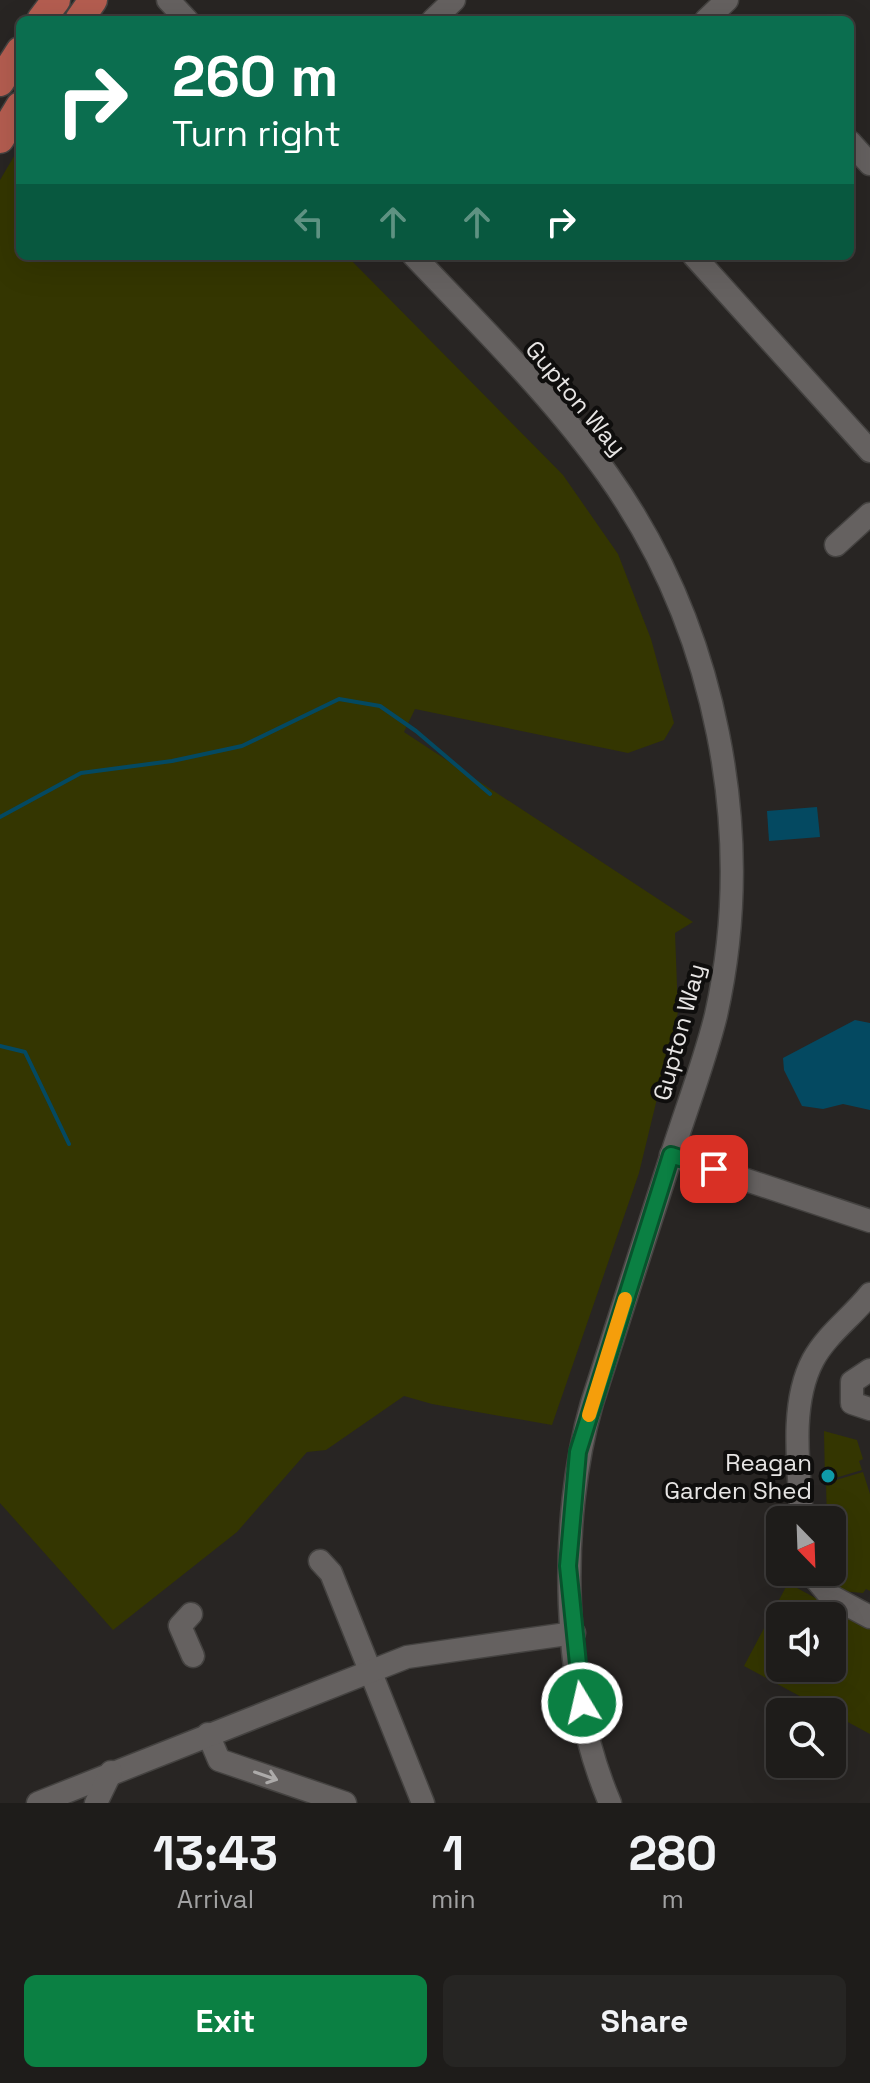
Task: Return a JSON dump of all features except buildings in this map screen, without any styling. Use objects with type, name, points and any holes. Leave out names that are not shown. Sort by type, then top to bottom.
[{"type":"main road","points":[[0,82],[16,57]]},
{"type":"main road","points":[[0,139],[16,113]]},
{"type":"street","points":[[168,0],[183,16]]},
{"type":"street","points":[[854,146],[870,164]]},
{"type":"street","name":"Gupton Way","points":[[418,260],[571,426],[641,527],[666,576],[707,686],[727,797],[729,909],[716,1015],[578,1452],[568,1566],[576,1674],[587,1733],[610,1803]]},
{"type":"street","points":[[698,260],[870,451]]},
{"type":"street","points":[[836,545],[870,514]]},
{"type":"street","points":[[671,1155],[870,1221]]},
{"type":"street","points":[[802,1506],[799,1433],[803,1384],[813,1360],[830,1334],[870,1294]]},
{"type":"street","points":[[870,1370],[852,1382],[852,1403],[870,1409]]},
{"type":"street","points":[[320,1561],[331,1573],[370,1669],[415,1800]]},
{"type":"street","points":[[822,1586],[829,1595],[870,1617]]},
{"type":"street","points":[[191,1614],[180,1626],[193,1656]]},
{"type":"street","points":[[38,1803],[370,1669],[407,1657],[574,1633]]},
{"type":"street","points":[[208,1734],[219,1760],[345,1803]]},
{"type":"street","points":[[96,1803],[111,1772]]},
{"type":"shaded area","points":[[16,153],[16,260],[351,260],[563,475],[618,554],[651,639],[674,723],[664,740],[628,753],[415,709],[404,732],[693,922],[675,933],[678,1012],[639,1173],[552,1425],[432,1404],[404,1396],[326,1450],[307,1452],[237,1532],[113,1630],[0,1503],[0,180]]},
{"type":"shaded area","points":[[824,1431],[857,1440],[863,1459],[859,1461],[862,1470],[825,1481]]},
{"type":"shaded area","points":[[863,1472],[870,1494],[870,1591],[841,1591],[835,1586],[846,1586],[846,1506],[827,1506],[826,1483]]},
{"type":"shaded area","points":[[786,1586],[793,1586],[823,1602],[778,1602]]},
{"type":"shaded area","points":[[846,1615],[870,1628],[870,1734],[846,1721],[846,1698],[803,1698],[774,1682],[846,1682]]},
{"type":"shaded area","points":[[766,1624],[766,1678],[744,1666]]},
{"type":"water","points":[[817,807],[820,837],[769,841],[767,811]]},
{"type":"water","points":[[855,1020],[870,1023],[870,1110],[843,1104],[823,1109],[802,1106],[784,1070],[783,1058]]},
{"type":"waterway","points":[[0,817],[81,773],[172,761],[242,746],[339,699],[380,706],[416,731],[490,794]]},
{"type":"waterway","points":[[0,1046],[25,1052],[69,1144]]},
{"type":"slow traffic","points":[[589,1415],[625,1299]]},
{"type":"place","name":"Reagan Garden Shed","points":[[828,1476]]},
{"type":"route","points":[[582,1703],[576,1674],[568,1566],[571,1504],[578,1452],[671,1155],[714,1169]]}]
